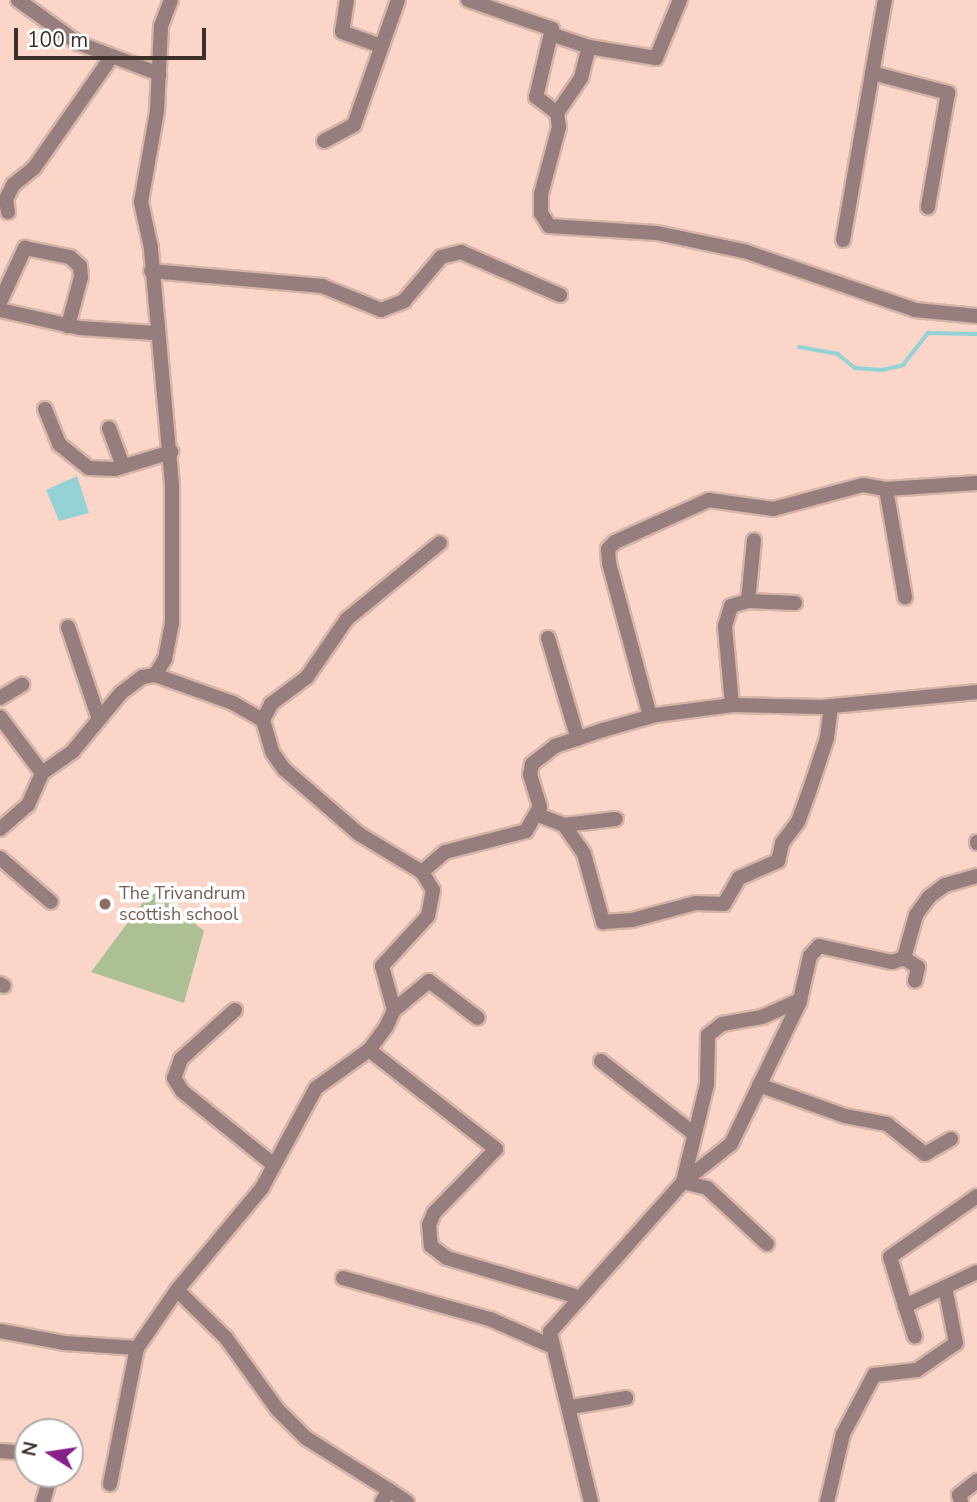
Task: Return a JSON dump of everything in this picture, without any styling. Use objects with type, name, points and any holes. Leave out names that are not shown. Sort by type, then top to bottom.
[{"type":"street","points":[[18,0],[78,43],[159,74]]},
{"type":"street","points":[[155,675],[165,659],[172,622],[171,452],[141,202],[159,74],[161,26],[171,0]]},
{"type":"street","points":[[347,0],[342,32],[381,46]]},
{"type":"street","points":[[324,141],[354,125],[398,0]]},
{"type":"street","points":[[468,0],[547,25],[551,34],[536,97],[557,113]]},
{"type":"street","points":[[551,34],[589,47],[656,58],[680,0]]},
{"type":"street","points":[[843,240],[885,0]]},
{"type":"street","points":[[589,47],[581,78],[557,113],[559,127],[541,194],[541,214],[549,226],[657,233],[744,251],[915,310],[977,316]]},
{"type":"street","points":[[8,212],[6,199],[13,185],[34,167],[112,56]]},
{"type":"street","points":[[872,73],[948,93],[928,207]]},
{"type":"street","points":[[0,302],[25,248],[69,257],[80,266],[81,277],[68,326]]},
{"type":"street","points":[[151,271],[322,286],[382,310],[404,301],[442,257],[461,252],[560,295]]},
{"type":"street","points":[[0,310],[68,326],[155,333]]},
{"type":"street","points":[[45,409],[59,444],[79,462],[101,470],[171,452]]},
{"type":"street","points":[[109,428],[123,466]]},
{"type":"street","points":[[650,716],[608,549],[629,534],[709,500],[773,509],[852,486],[886,489],[977,483]]},
{"type":"street","points":[[886,489],[905,597]]},
{"type":"street","points":[[748,601],[754,540]]},
{"type":"street","points":[[394,1010],[382,966],[428,916],[433,890],[422,872],[359,834],[284,769],[272,752],[263,720],[271,704],[307,677],[347,619],[440,543]]},
{"type":"street","points":[[732,705],[726,616],[731,606],[748,601],[795,603]]},
{"type":"street","points":[[68,627],[99,719]]},
{"type":"street","points":[[548,638],[578,738]]},
{"type":"street","points":[[0,829],[28,805],[42,773],[73,751],[121,693],[142,677],[155,675],[233,703],[263,720]]},
{"type":"street","points":[[0,698],[22,685]]},
{"type":"street","points":[[422,872],[445,852],[526,831],[538,815],[532,764],[555,746],[578,738],[650,716],[732,705],[831,706],[977,692]]},
{"type":"street","points":[[564,825],[584,854],[603,922],[632,920],[696,903],[724,904],[739,878],[778,861],[782,844],[798,822],[809,792],[827,738],[831,706]]},
{"type":"street","points":[[0,717],[42,773]]},
{"type":"street","points":[[538,815],[564,825],[616,819]]},
{"type":"street","points":[[0,858],[51,902]]},
{"type":"street","points":[[904,958],[916,915],[929,897],[945,885],[977,876]]},
{"type":"street","points":[[591,1502],[571,1406],[551,1346],[555,1322],[683,1182],[731,1144],[800,1000],[810,956],[819,946],[892,962],[904,958]]},
{"type":"street","points":[[904,958],[918,967],[915,981]]},
{"type":"street","points":[[110,1484],[136,1348],[177,1290],[237,1221],[274,1165],[316,1088],[369,1051],[394,1010],[429,981],[478,1017]]},
{"type":"street","points":[[683,1182],[707,1084],[706,1044],[713,1029],[762,1017],[800,1000]]},
{"type":"street","points":[[235,1010],[181,1059],[174,1078],[182,1091],[274,1165]]},
{"type":"street","points":[[369,1051],[496,1149],[434,1213],[429,1225],[431,1246],[447,1258],[579,1297]]},
{"type":"street","points":[[600,1061],[694,1134]]},
{"type":"street","points":[[759,1085],[845,1116],[887,1124],[925,1154],[951,1139]]},
{"type":"street","points":[[683,1182],[707,1188],[767,1244]]},
{"type":"street","points":[[915,1336],[890,1257],[977,1196]]},
{"type":"street","points":[[905,1306],[977,1272]]},
{"type":"street","points":[[343,1278],[491,1319],[551,1346]]},
{"type":"street","points":[[827,1502],[843,1434],[874,1375],[917,1370],[956,1343],[944,1287]]},
{"type":"street","points":[[177,1290],[226,1338],[276,1409],[306,1438],[385,1496],[407,1502]]},
{"type":"street","points":[[0,1331],[64,1343],[136,1348]]},
{"type":"street","points":[[571,1406],[626,1398]]},
{"type":"street","points":[[961,1502],[959,1495],[977,1481]]},
{"type":"green space","points":[[153,889],[204,931],[184,1003],[91,972]]},
{"type":"water","points":[[77,476],[89,513],[59,521],[46,490]]},
{"type":"waterway","points":[[799,347],[838,354],[855,368],[882,370],[903,365],[928,333],[977,334]]},
{"type":"place","name":"The Trivandrum scottish school","points":[[105,904]]}]
